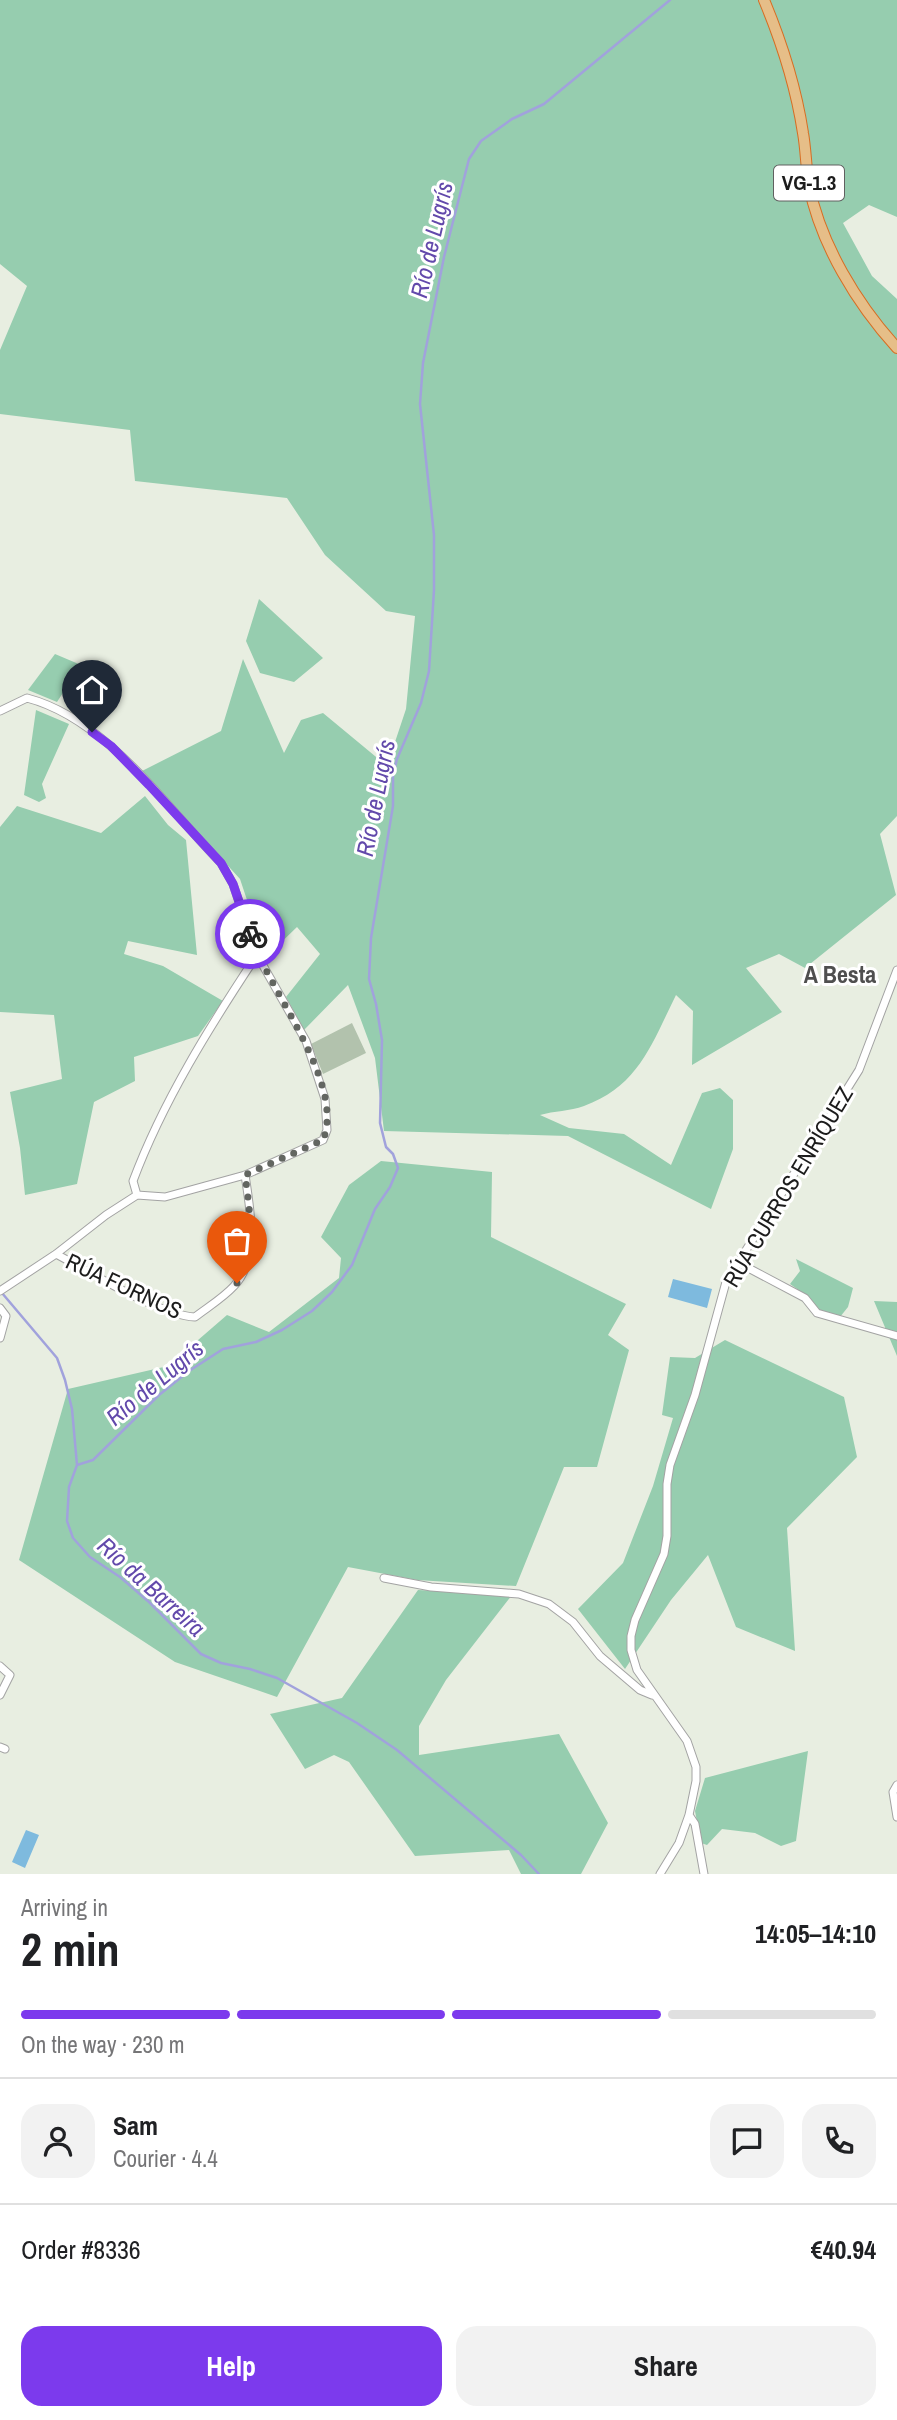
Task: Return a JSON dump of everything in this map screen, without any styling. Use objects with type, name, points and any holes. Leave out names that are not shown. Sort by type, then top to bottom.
[{"type":"highway","name":"VG-1.3","points":[[764,0],[779,35],[794,87],[809,187],[827,241],[851,289],[897,348]]},
{"type":"street","points":[[0,711],[27,698],[50,704],[73,717],[111,746],[221,863],[233,884],[257,955],[306,1041],[325,1098],[327,1130],[323,1140],[245,1175],[165,1197],[137,1195],[132,1181],[157,1128],[207,1033],[257,955]]},
{"type":"street","name":"RÚA CURROS ENRÍQUEZ","points":[[660,1874],[679,1843],[689,1815],[696,1781],[693,1755],[687,1741],[653,1695],[633,1660],[631,1636],[635,1620],[664,1554],[670,1465],[695,1395],[726,1282],[859,1070],[897,970]]},
{"type":"street","name":"RÚA FORNOS","points":[[56,1254],[154,1305],[184,1317],[195,1317],[234,1286],[244,1271],[250,1248],[245,1175]]},
{"type":"street","name":"RÚA FORNOS","points":[[0,1291],[137,1195]]},
{"type":"street","points":[[737,1262],[805,1298],[817,1313],[897,1336]]},
{"type":"street","points":[[0,1308],[6,1316],[0,1338]]},
{"type":"street","points":[[384,1578],[456,1590],[519,1594],[549,1604],[573,1622],[600,1656],[640,1690],[653,1695]]},
{"type":"street","points":[[0,1666],[10,1675],[0,1695]]},
{"type":"street","points":[[897,1785],[892,1792],[897,1817]]},
{"type":"street","points":[[689,1815],[695,1824],[704,1874]]},
{"type":"shaded area","points":[[352,1023],[366,1053],[323,1074],[311,1044]]},
{"type":"shaded area","points":[[673,1279],[712,1289],[707,1308],[668,1297]]},
{"type":"shaded area","points":[[26,1830],[39,1835],[25,1868],[12,1862]]},
{"type":"green space","points":[[0,0],[897,0],[897,217],[869,205],[843,223],[872,276],[897,299],[897,816],[880,834],[896,895],[805,968],[779,954],[746,968],[782,1012],[692,1065],[693,1011],[676,995],[642,1061],[618,1087],[584,1106],[540,1115],[569,1128],[624,1134],[671,1165],[702,1093],[720,1088],[733,1100],[733,1149],[711,1209],[568,1136],[384,1131],[375,1058],[348,985],[304,1030],[286,997],[320,954],[297,927],[266,957],[240,879],[142,771],[221,731],[243,659],[284,753],[301,720],[323,713],[387,766],[406,709],[415,616],[386,611],[325,555],[287,498],[135,481],[130,430],[0,414],[0,350],[27,286],[0,264]]},
{"type":"green space","points":[[259,599],[323,658],[294,682],[260,673],[246,641]]},
{"type":"green space","points":[[55,654],[81,665],[57,702],[28,690]]},
{"type":"green space","points":[[36,710],[69,724],[42,784],[46,798],[39,802],[24,795]]},
{"type":"green space","points":[[145,796],[168,825],[186,840],[197,955],[128,941],[124,954],[163,966],[223,1001],[198,1036],[134,1057],[135,1081],[94,1102],[77,1184],[25,1195],[10,1092],[62,1079],[54,1015],[0,1012],[0,827],[17,806],[101,833]]},
{"type":"green space","points":[[381,1161],[492,1172],[491,1237],[626,1304],[608,1335],[629,1350],[597,1467],[564,1467],[516,1586],[417,1580],[348,1567],[277,1697],[175,1662],[19,1560],[68,1389],[168,1366],[227,1315],[269,1332],[339,1278],[341,1258],[321,1237],[349,1185]]},
{"type":"green space","points":[[796,1259],[853,1288],[848,1307],[840,1317],[819,1310],[807,1296],[790,1284],[800,1271]]},
{"type":"green space","points":[[874,1301],[897,1302],[897,1356]]},
{"type":"green space","points":[[725,1340],[844,1397],[857,1457],[787,1528],[795,1651],[736,1627],[708,1555],[671,1600],[625,1669],[578,1609],[623,1563],[653,1486],[673,1418],[662,1415],[670,1357],[695,1358]]},
{"type":"green space","points":[[418,1590],[512,1595],[446,1680],[419,1726],[419,1755],[559,1734],[608,1823],[581,1874],[521,1874],[509,1850],[415,1856],[349,1762],[334,1755],[305,1769],[270,1714],[342,1698]]},
{"type":"green space","points":[[808,1751],[796,1841],[781,1846],[755,1833],[722,1829],[707,1845],[701,1843],[695,1811],[705,1778]]},
{"type":"waterway","name":"Río de Lugrís","points":[[77,1465],[93,1460],[159,1395],[189,1371],[223,1349],[256,1342],[312,1311],[332,1292],[352,1265],[375,1209],[390,1187],[398,1168],[393,1154],[386,1147],[380,1123],[382,1040],[369,979],[371,938],[393,806],[393,775],[421,703],[429,671],[434,535],[420,404],[423,363],[444,257],[469,159],[481,141],[512,119],[544,104],[670,0]]},
{"type":"waterway","name":"Río da Barreira","points":[[2,1293],[57,1358],[65,1380],[72,1409],[77,1465],[69,1487],[67,1521],[73,1538],[90,1557],[120,1577],[149,1602],[201,1654],[221,1663],[277,1678],[357,1723],[397,1750],[521,1855],[539,1874]]},
{"type":"way so far","points":[[237,1283],[244,1271],[250,1248],[250,1211],[245,1175],[323,1140],[327,1130],[325,1098],[306,1041],[257,955],[250,934]]},
{"type":"district","name":"A Besta","points":[[840,975]]},
{"type":"route","points":[[92,732],[111,746],[221,863],[233,884],[250,934]]}]
